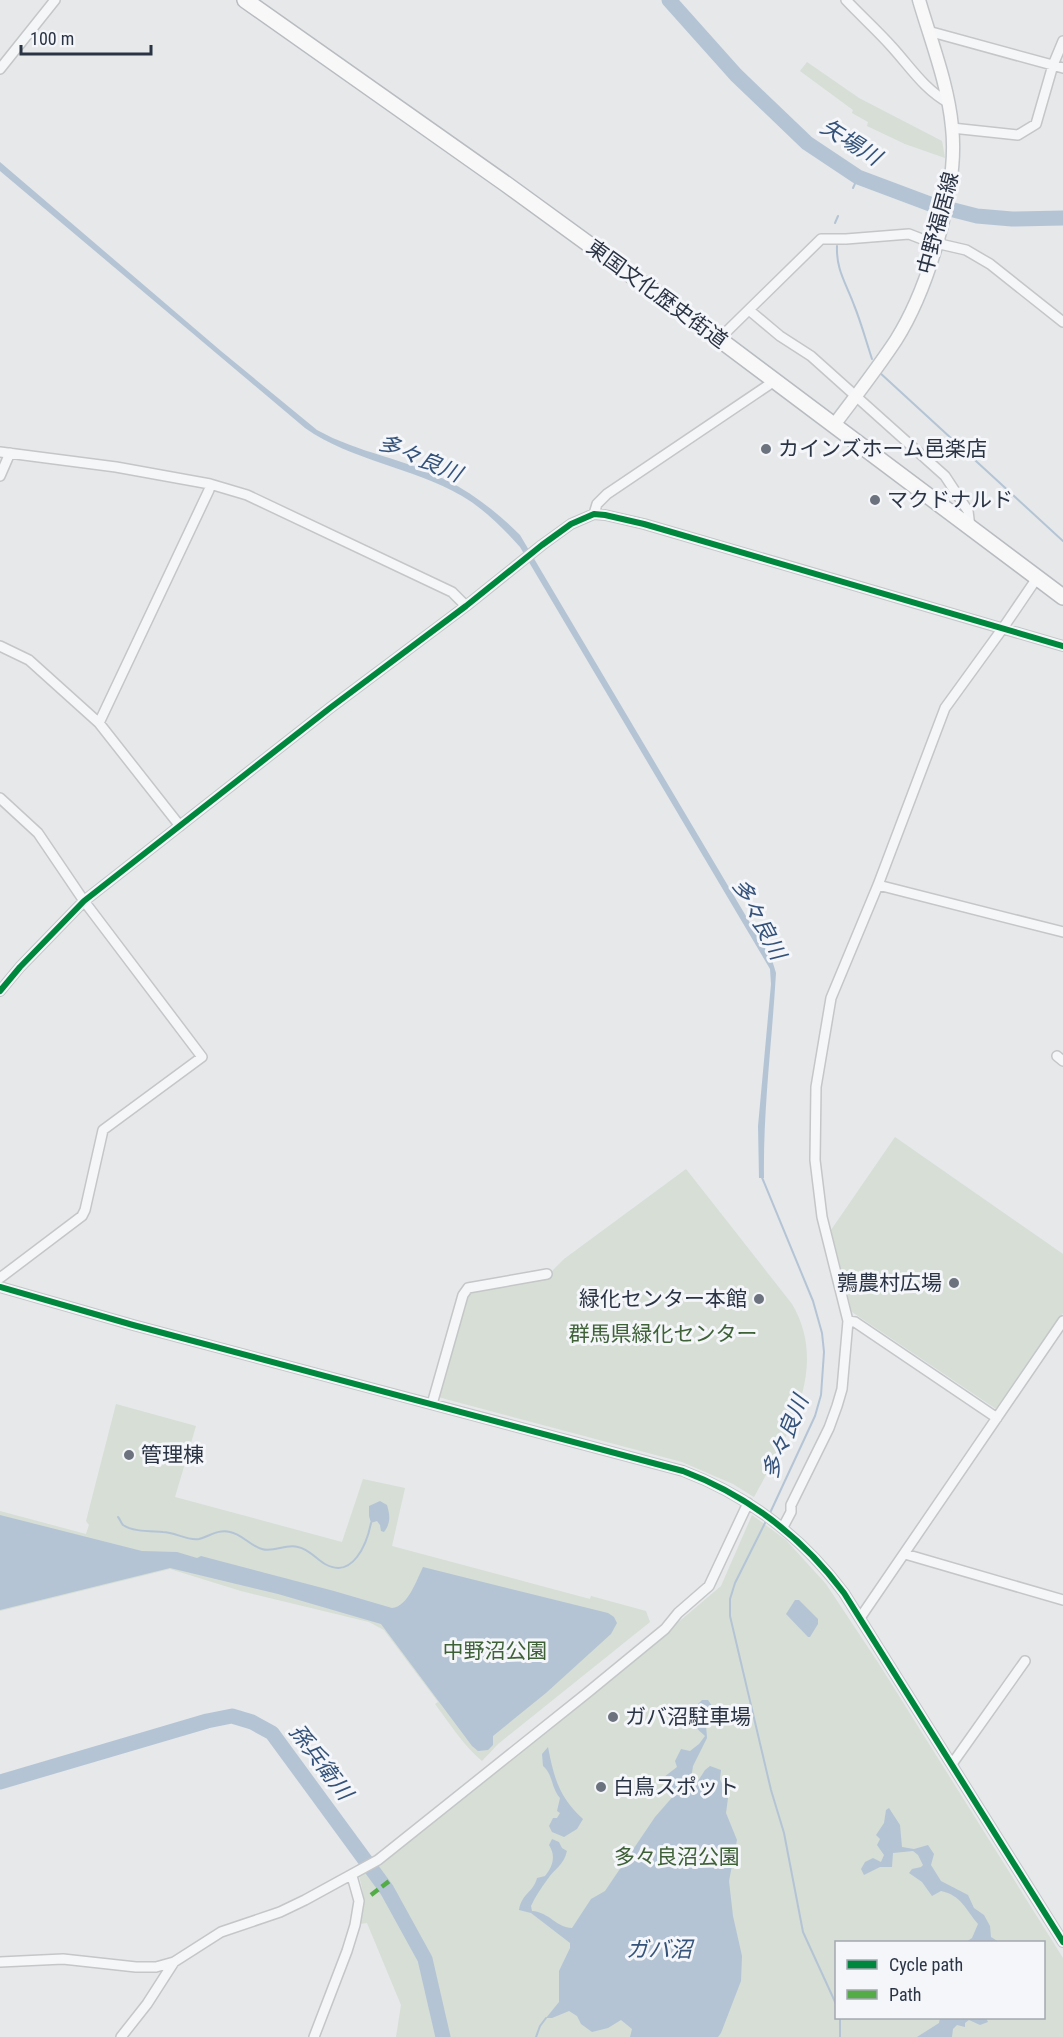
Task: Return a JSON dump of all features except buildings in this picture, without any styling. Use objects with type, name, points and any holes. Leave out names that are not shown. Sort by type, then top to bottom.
[{"type":"highway","name":"東国文化歴史街道","points":[[245,0],[506,184],[719,339],[1063,597]]},
{"type":"main road","name":"中野福居線","points":[[834,425],[896,339],[923,282],[938,239],[954,162],[949,103],[919,0]]},
{"type":"street","points":[[0,69],[55,0]]},
{"type":"street","points":[[846,0],[892,47],[920,82],[934,95],[949,103]]},
{"type":"street","points":[[928,31],[1058,67]]},
{"type":"street","points":[[952,128],[1018,135],[1036,124],[1058,67],[1063,41]]},
{"type":"street","points":[[719,339],[821,239],[909,234],[938,239],[966,250],[990,264],[1063,322]]},
{"type":"street","points":[[749,310],[780,336],[811,356],[945,476],[968,511],[970,527]]},
{"type":"street","points":[[594,514],[597,504],[607,494],[776,381]]},
{"type":"street","points":[[0,477],[5,453],[116,467],[210,484],[247,495],[452,592],[466,606]]},
{"type":"street","points":[[99,723],[210,484]]},
{"type":"street","points":[[0,991],[84,901],[542,545],[571,524],[594,514],[605,514],[644,524],[1063,646]]},
{"type":"street","points":[[782,1526],[791,1512],[791,1505],[830,1428],[842,1389],[848,1321],[822,1217],[815,1160],[816,1087],[831,998],[878,885],[945,708],[1037,578]]},
{"type":"street","points":[[0,646],[29,660],[99,723],[180,826]]},
{"type":"street","points":[[0,798],[38,833],[84,901],[202,1057],[103,1130],[82,1216],[0,1278]]},
{"type":"street","points":[[878,885],[1063,932]]},
{"type":"street","points":[[432,1404],[463,1294],[468,1288],[547,1274]]},
{"type":"street","points":[[0,1287],[684,1471],[716,1484],[748,1503],[782,1526],[829,1573],[860,1618],[1063,1942]]},
{"type":"street","points":[[848,1321],[855,1322],[997,1418]]},
{"type":"street","points":[[860,1618],[1063,1321]]},
{"type":"street","points":[[0,1962],[63,1959],[156,1967],[174,1962],[216,1934],[280,1912],[378,1860],[671,1623],[678,1613],[712,1582],[748,1503]]},
{"type":"street","points":[[905,1554],[1063,1600]]},
{"type":"street","points":[[952,1764],[1024,1661]]},
{"type":"street","points":[[314,2037],[355,1925],[359,1901],[355,1874]]},
{"type":"street","points":[[121,2037],[147,2004],[174,1962]]},
{"type":"green space","points":[[807,62],[859,98],[942,141],[945,158],[905,144],[867,126],[868,122],[852,113],[853,110],[800,71]]},
{"type":"green space","name":"鶉農村広場","points":[[895,1137],[1063,1254],[1063,1313],[996,1409],[852,1312],[831,1230]]},
{"type":"green space","name":"群馬県緑化センター","points":[[686,1169],[792,1304],[803,1329],[807,1354],[805,1379],[799,1404],[790,1428],[754,1497],[733,1484],[682,1462],[438,1397],[466,1297],[470,1292],[541,1277],[548,1278],[564,1259]]},
{"type":"green space","name":"中野沼公園","points":[[116,1404],[196,1426],[175,1497],[342,1542],[363,1479],[405,1488],[392,1546],[590,1599],[591,1596],[646,1611],[650,1622],[498,1744],[482,1761],[451,1727],[435,1704],[438,1702],[384,1630],[369,1622],[241,1591],[170,1569],[0,1611],[0,1511],[86,1534],[89,1525],[86,1521]]},
{"type":"green space","name":"多々良沼公園","points":[[752,1515],[786,1540],[826,1584],[879,1664],[1063,1958],[1063,2037],[396,2037],[401,2005],[367,1923],[359,1924],[364,1900],[359,1876],[383,1863],[636,1658],[721,1586]]},
{"type":"water","points":[[0,162],[317,430],[349,445],[446,480],[485,504],[520,535],[772,960],[776,973],[766,1101],[764,1178],[759,1178],[758,1126],[771,984],[770,969],[520,547],[493,519],[462,496],[423,478],[342,448],[305,428],[0,171]]},
{"type":"water","points":[[380,1501],[387,1505],[389,1512],[389,1522],[384,1532],[381,1531],[377,1521],[371,1523],[369,1516],[369,1506]]},
{"type":"water","points":[[0,1515],[142,1551],[177,1552],[197,1558],[201,1556],[392,1608],[403,1603],[407,1598],[423,1567],[608,1613],[617,1623],[611,1634],[546,1693],[493,1736],[493,1745],[488,1750],[478,1751],[381,1624],[278,1594],[170,1568],[0,1610]]},
{"type":"water","points":[[795,1600],[799,1600],[818,1619],[818,1624],[810,1637],[786,1614]]},
{"type":"water","name":"ガバ沼","points":[[702,1700],[708,1700],[712,1706],[706,1725],[707,1738],[693,1766],[691,1779],[683,1797],[687,1798],[710,1766],[721,1770],[720,1779],[728,1798],[726,1813],[737,1840],[729,1881],[733,1916],[742,1956],[741,1981],[721,2033],[718,2037],[630,2037],[632,2029],[621,2020],[608,2028],[592,2032],[569,2011],[546,2018],[559,2002],[559,1971],[570,1948],[570,1943],[531,1913],[519,1910],[520,1904],[537,1878],[545,1876],[550,1868],[553,1857],[549,1845],[552,1839],[559,1842],[567,1851],[566,1856],[531,1906],[532,1911],[572,1928],[591,1899],[605,1891],[655,1817],[676,1793],[675,1789],[665,1782],[664,1777],[677,1767],[675,1761],[681,1749],[690,1751],[705,1736],[693,1725],[698,1704]]},
{"type":"water","points":[[548,1747],[563,1795],[583,1819],[577,1829],[564,1837],[552,1832],[549,1826],[553,1818],[557,1818],[560,1813],[557,1811],[560,1798],[549,1773],[543,1766],[542,1754]]},
{"type":"water","points":[[889,1808],[900,1825],[902,1847],[914,1849],[928,1845],[934,1854],[931,1865],[941,1881],[968,1895],[974,1908],[984,1915],[990,1926],[991,1937],[997,1941],[968,1941],[972,1938],[978,1924],[954,1896],[941,1891],[932,1896],[922,1882],[909,1873],[912,1869],[923,1865],[913,1851],[893,1853],[892,1867],[880,1867],[864,1875],[861,1869],[865,1862],[873,1858],[881,1862],[884,1855],[877,1845],[880,1839],[876,1835],[884,1823],[886,1810]]},
{"type":"water","points":[[940,2019],[986,2019],[988,2022],[980,2025],[969,2020],[965,2023],[965,2027],[957,2025],[953,2029],[952,2037],[917,2037],[939,2023]]},
{"type":"waterway","name":"矢場川","points":[[669,0],[736,75],[807,143],[858,177],[930,204],[977,216],[1012,219],[1063,218]]},
{"type":"waterway","points":[[853,188],[858,177]]},
{"type":"waterway","points":[[835,223],[838,216]]},
{"type":"waterway","points":[[837,246],[840,269],[872,359]]},
{"type":"waterway","points":[[879,372],[1063,541]]},
{"type":"waterway","name":"多々良川","points":[[761,1175],[813,1301],[822,1333],[824,1352],[821,1395],[815,1416],[770,1513]]},
{"type":"waterway","points":[[118,1517],[123,1525],[137,1530],[168,1532],[194,1539],[226,1531],[266,1550],[294,1546],[302,1548],[335,1568],[343,1567],[357,1557],[366,1540],[371,1523]]},
{"type":"waterway","name":"多々良川","points":[[766,1521],[735,1583],[730,1599],[730,1616],[771,1790],[784,1833],[803,1932],[835,2002]]},
{"type":"waterway","name":"孫兵衛川","points":[[0,1782],[207,1721],[232,1716],[252,1722],[272,1733],[387,1890],[425,1959],[443,2037]]},
{"type":"waterway","points":[[536,2037],[546,2018]]},
{"type":"waterway","name":"多々良川","points":[[840,2019],[840,2037]]},
{"type":"marked path","points":[[371,1895],[392,1879]]},
{"type":"cycle path","points":[[0,991],[84,901],[542,545],[571,524],[594,514],[644,524],[1063,646]]},
{"type":"cycle path","points":[[0,1287],[133,1325],[683,1471],[707,1481],[752,1506],[792,1536],[844,1593],[1063,1942]]},
{"type":"place","name":"カインズホーム邑楽店","points":[[766,449]]},
{"type":"place","name":"マクドナルド","points":[[875,500]]},
{"type":"place","name":"鶉農村広場","points":[[954,1283]]},
{"type":"place","name":"緑化センター本館","points":[[759,1299]]},
{"type":"place","name":"管理棟","points":[[129,1455]]},
{"type":"place","name":"ガバ沼駐車場","points":[[613,1717]]},
{"type":"place","name":"白鳥スポット","points":[[601,1787]]}]
